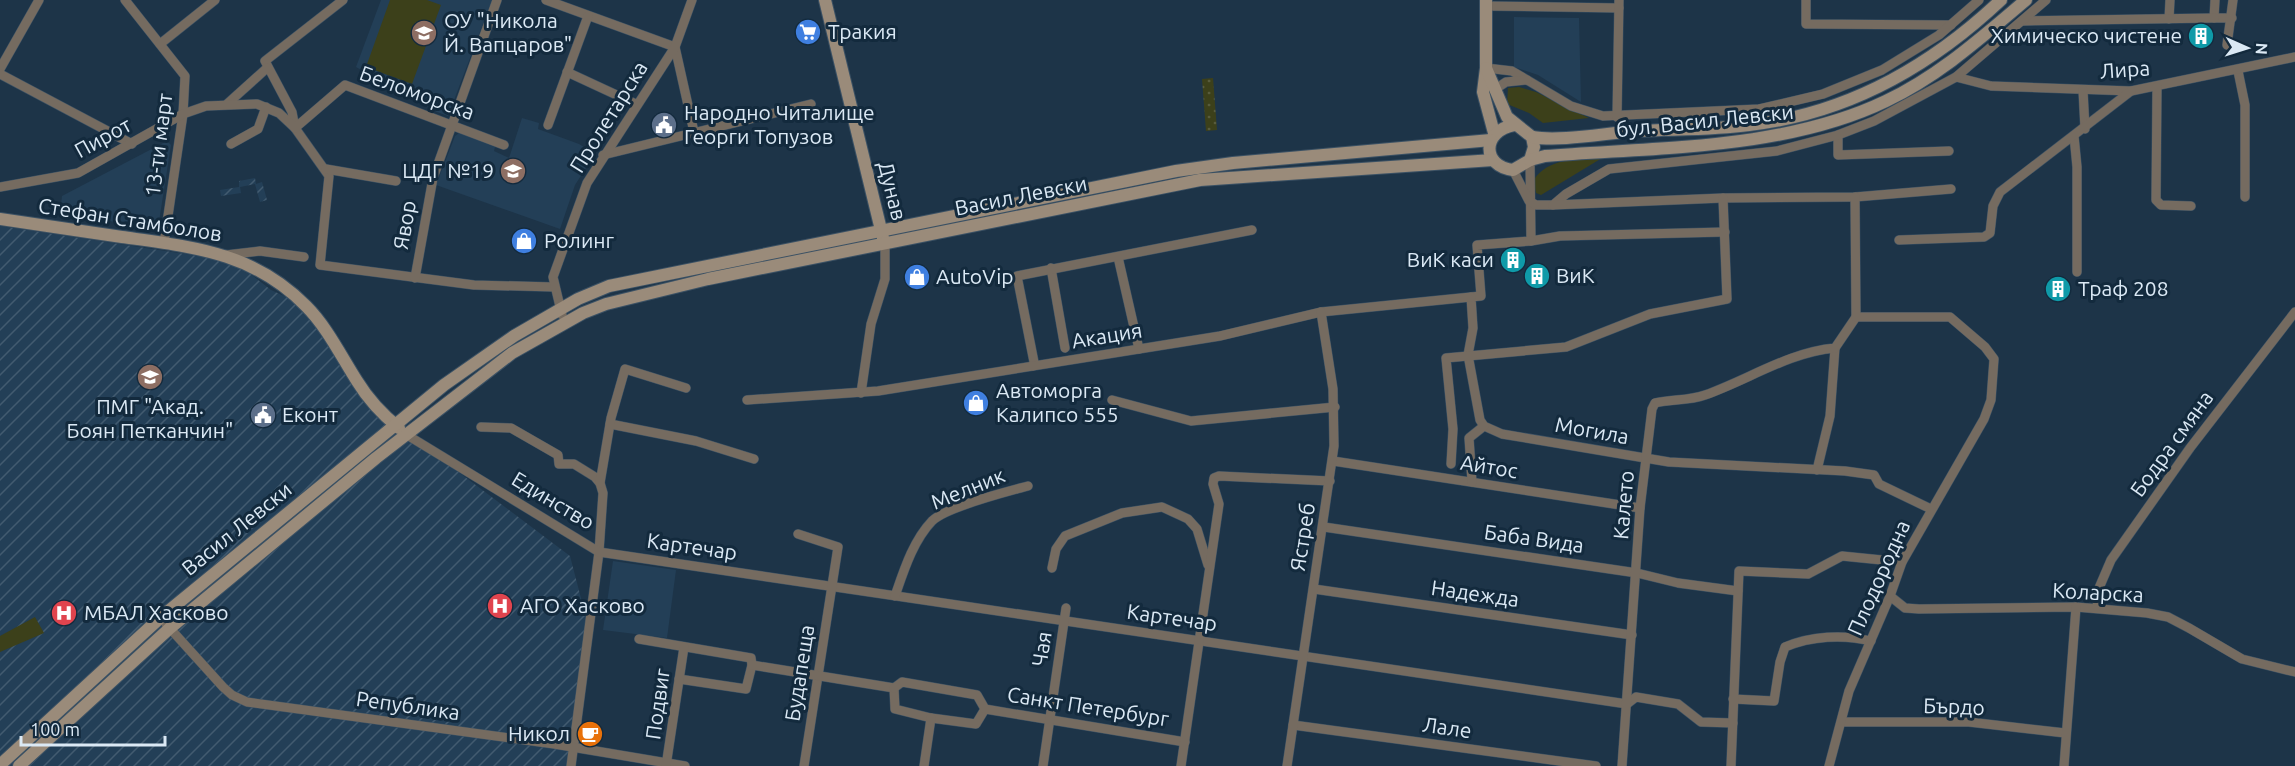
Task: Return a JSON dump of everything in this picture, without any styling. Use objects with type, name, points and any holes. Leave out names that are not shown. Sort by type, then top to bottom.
[{"type":"main road","name":"Дунав","points":[[825,0],[885,245]]},
{"type":"main road","name":"бул. Васил Левски","points":[[1532,137],[1749,125],[1804,114],[1864,94],[1912,70],[1953,42],[2001,0]]},
{"type":"main road","name":"бул. Васил Левски","points":[[1530,160],[1545,156],[1752,140],[1797,132],[1844,118],[1886,101],[1927,79],[1959,56],[2026,0]]},
{"type":"main road","points":[[1486,3],[1486,68],[1483,92],[1493,137],[1490,147],[1493,160],[1506,169],[1513,170],[1530,160],[1534,147],[1532,137],[1514,125],[1502,108],[1486,68]]},
{"type":"main road","points":[[1493,137],[1514,125]]},
{"type":"main road","name":"Васил Левски","points":[[560,310],[609,286],[1176,171],[1493,137]]},
{"type":"main road","name":"Васил Левски","points":[[565,324],[583,313],[628,297],[1200,180],[1493,160]]},
{"type":"main road","name":"Стефан Стамболов","points":[[0,219],[164,243],[226,255],[269,276],[306,306],[325,330],[358,383],[395,425]]},
{"type":"main road","points":[[395,425],[474,364],[560,310]]},
{"type":"main road","points":[[407,435],[512,353],[565,324]]},
{"type":"main road","name":"Васил Левски","points":[[0,765],[160,618],[395,425]]},
{"type":"main road","name":"Единство","points":[[395,425],[407,435]]},
{"type":"main road","name":"Васил Левски","points":[[19,766],[170,628],[407,435]]},
{"type":"street","points":[[0,69],[39,0]]},
{"type":"street","name":"13-ти март","points":[[124,0],[185,76],[183,114],[164,243]]},
{"type":"street","points":[[160,45],[215,0]]},
{"type":"street","points":[[227,104],[266,63],[343,0]]},
{"type":"street","name":"Явор","points":[[415,278],[433,178],[497,0]]},
{"type":"street","points":[[546,0],[675,47],[694,132]]},
{"type":"street","name":"Пролетарска","points":[[565,324],[553,277],[586,183],[675,47],[692,0]]},
{"type":"street","points":[[1806,0],[1806,24],[1951,25]]},
{"type":"street","points":[[1486,68],[1512,71],[1587,113],[1617,117],[1747,111],[1823,94],[1868,77],[1902,59],[1951,25],[1979,0]]},
{"type":"street","points":[[1553,205],[1566,194],[1610,170],[1748,156],[1838,135],[1894,113],[1956,77],[2046,0]]},
{"type":"street","points":[[2169,19],[2170,0]]},
{"type":"street","points":[[2214,18],[2215,0]]},
{"type":"street","points":[[2227,45],[2234,0]]},
{"type":"street","points":[[1486,3],[1619,4],[1617,117]]},
{"type":"street","points":[[548,125],[588,16]]},
{"type":"street","points":[[2022,21],[2232,18]]},
{"type":"street","name":"Лира","points":[[1956,77],[1991,86],[2131,91],[2238,71],[2295,57]]},
{"type":"street","points":[[266,63],[292,112],[295,128]]},
{"type":"street","points":[[2238,71],[2246,105],[2245,197]]},
{"type":"street","points":[[567,72],[636,104]]},
{"type":"street","points":[[0,74],[132,144]]},
{"type":"street","points":[[1494,90],[1506,82],[1527,80]]},
{"type":"street","name":"Беломорска","points":[[295,128],[345,86],[504,145]]},
{"type":"street","points":[[2157,87],[2155,194],[2161,205],[2191,206]]},
{"type":"street","points":[[2083,90],[2085,129]]},
{"type":"street","points":[[1899,240],[1984,237],[1990,233],[1997,195],[2085,129],[2131,91]]},
{"type":"street","name":"Пирот","points":[[0,187],[78,173],[183,114],[206,106],[227,104],[266,107]]},
{"type":"street","points":[[603,155],[811,104]]},
{"type":"street","points":[[231,144],[258,129],[266,107],[279,113],[295,128],[326,169],[329,189],[320,265],[474,285],[554,287]]},
{"type":"street","points":[[1838,135],[1838,155],[1949,151]]},
{"type":"street","points":[[2074,136],[2077,167],[2077,272]]},
{"type":"street","points":[[1530,160],[1531,241]]},
{"type":"street","points":[[326,169],[396,181]]},
{"type":"street","points":[[1513,170],[1529,201],[1536,205],[1723,198],[1855,197],[1951,189]]},
{"type":"street","points":[[1817,470],[1830,416],[1835,348],[1856,318],[1855,197]]},
{"type":"street","points":[[1451,464],[1453,429],[1446,358],[1566,347],[1650,314],[1727,299],[1723,198]]},
{"type":"street","points":[[1033,366],[1017,276],[1252,230]]},
{"type":"street","points":[[1472,482],[1469,438],[1484,426],[1480,420],[1468,355],[1473,328],[1471,297],[1481,296],[1477,245],[1531,241],[1560,236],[1725,232]]},
{"type":"street","name":"Дунав","points":[[861,393],[871,324],[885,279],[885,245]]},
{"type":"street","points":[[226,255],[260,251],[304,257]]},
{"type":"street","points":[[1118,257],[1139,349]]},
{"type":"street","points":[[1051,268],[1065,348]]},
{"type":"street","name":"Акация","points":[[747,400],[861,393],[1220,336],[1321,312],[1471,297]]},
{"type":"street","name":"Ястреб","points":[[1287,766],[1333,461],[1335,407],[1321,312]]},
{"type":"street","name":"Бодра смяна","points":[[2097,608],[2099,588],[2111,560],[2190,448],[2295,312]]},
{"type":"street","name":"Плодородна","points":[[1829,766],[1849,691],[1890,596],[1902,562],[1988,411],[1994,386],[1994,359],[1986,347],[1950,317],[1856,318]]},
{"type":"street","name":"Калето","points":[[1622,766],[1640,508],[1655,403],[1696,398],[1796,356],[1815,350],[1835,348]]},
{"type":"street","points":[[599,552],[603,493],[600,483],[610,424],[625,369],[686,388]]},
{"type":"street","points":[[1112,400],[1191,421],[1335,407]]},
{"type":"street","points":[[610,424],[696,441],[754,459]]},
{"type":"street","name":"Могила","points":[[1484,426],[1502,434],[1646,459],[1874,475],[1880,484],[1931,509]]},
{"type":"street","points":[[481,427],[517,431],[558,455],[559,464],[574,464],[600,483]]},
{"type":"street","name":"Единство","points":[[407,435],[599,552],[571,766]]},
{"type":"street","name":"Айтос","points":[[1333,461],[1640,508]]},
{"type":"street","points":[[1181,766],[1219,504],[1213,484],[1214,478],[1219,476],[1330,481]]},
{"type":"street","name":"Мелник","points":[[895,596],[919,538],[934,519],[966,505],[1028,486]]},
{"type":"street","points":[[1052,568],[1056,549],[1065,536],[1122,513],[1162,507],[1188,519],[1197,530],[1210,572]]},
{"type":"street","name":"Баба Вида","points":[[1324,527],[1637,573],[1678,584],[1738,591]]},
{"type":"street","name":"Будапеща","points":[[798,534],[838,547],[804,766]]},
{"type":"street","name":"Картечар","points":[[599,552],[1627,704],[1636,697],[1678,704],[1701,722],[1733,723]]},
{"type":"street","points":[[1731,766],[1739,571],[1808,574],[1842,556],[1902,562]]},
{"type":"street","name":"Надежда","points":[[1314,589],[1632,635]]},
{"type":"street","name":"Коларска","points":[[1890,596],[1905,608],[2076,607],[2168,617],[2242,659],[2295,673]]},
{"type":"street","points":[[2064,766],[2076,607]]},
{"type":"street","name":"Чая","points":[[1042,766],[1066,608]]},
{"type":"street","name":"Република","points":[[160,618],[227,691],[248,702],[685,766]]},
{"type":"street","points":[[1733,699],[1774,701],[1785,646],[1807,638],[1861,638],[1871,641]]},
{"type":"street","name":"Санкт Петербург","points":[[639,639],[751,658],[753,665],[818,677],[894,688],[902,682],[977,695],[985,708],[1185,741]]},
{"type":"street","name":"Подвиг","points":[[667,765],[684,647]]},
{"type":"street","points":[[680,679],[746,690],[753,665]]},
{"type":"street","name":"Санкт Петербург","points":[[894,688],[895,710],[931,718],[976,724],[985,708]]},
{"type":"street","points":[[924,766],[931,718]]},
{"type":"street","name":"Бърдо","points":[[1842,722],[1969,722],[2065,733]]},
{"type":"street","name":"Лале","points":[[1293,725],[1596,766]]},
{"type":"shaded area","name":"ОУ \"Никола Й. Вапцаров\"","points":[[381,0],[492,0],[448,116],[356,67]]},
{"type":"shaded area","points":[[1514,17],[1579,18],[1581,102],[1538,75],[1514,67]]},
{"type":"shaded area","name":"ЦДГ №19","points":[[522,118],[539,123],[538,129],[579,144],[595,154],[575,185],[560,229],[436,185],[455,136],[459,133],[495,147],[494,151],[509,158]]},
{"type":"shaded area","points":[[167,141],[171,145],[158,228],[60,214],[62,196]]},
{"type":"shaded area","points":[[255,178],[256,184],[262,182],[267,200],[260,202],[255,184],[240,187],[241,193],[221,196],[220,190],[239,187],[239,181]]},
{"type":"shaded area","points":[[0,226],[212,258],[226,255],[271,290],[306,306],[358,383],[416,440],[570,556],[589,629],[570,766],[0,766]]},
{"type":"shaded area","points":[[613,561],[676,570],[667,638],[603,630]]},
{"type":"green space","points":[[390,0],[427,0],[441,5],[412,84],[366,67]]},
{"type":"green space","points":[[1213,78],[1217,130],[1206,131],[1202,79]]},
{"type":"green space","points":[[1519,87],[1536,92],[1589,118],[1543,123],[1529,113],[1507,104],[1508,88]]},
{"type":"green space","points":[[1602,158],[1541,195],[1536,193],[1533,181],[1547,168],[1564,161]]},
{"type":"green space","points":[[35,617],[44,633],[0,652],[0,636]]},
{"type":"place","name":"Тракия","points":[[808,32]]},
{"type":"place","name":"ОУ \"Никола Й. Вапцаров\"","points":[[424,33]]},
{"type":"place","name":"Химическо чистене","points":[[2201,36]]},
{"type":"place","name":"Народно Читалище Георги Топузов","points":[[664,125]]},
{"type":"place","name":"ЦДГ №19","points":[[513,171]]},
{"type":"place","name":"Ролинг","points":[[524,241]]},
{"type":"place","name":"ВиК каси","points":[[1513,260]]},
{"type":"place","name":"ВиК","points":[[1537,276]]},
{"type":"place","name":"AutoVip","points":[[917,277]]},
{"type":"place","name":"Траф 208","points":[[2058,289]]},
{"type":"place","name":"ПМГ \"Акад. Боян Петканчин\"","points":[[150,377]]},
{"type":"place","name":"Автоморга Калипсо 555","points":[[976,403]]},
{"type":"place","name":"Еконт","points":[[263,415]]},
{"type":"place","name":"АГО Хасково","points":[[500,606]]},
{"type":"place","name":"МБАЛ Хасково","points":[[64,613]]},
{"type":"place","name":"Никол","points":[[590,734]]}]
